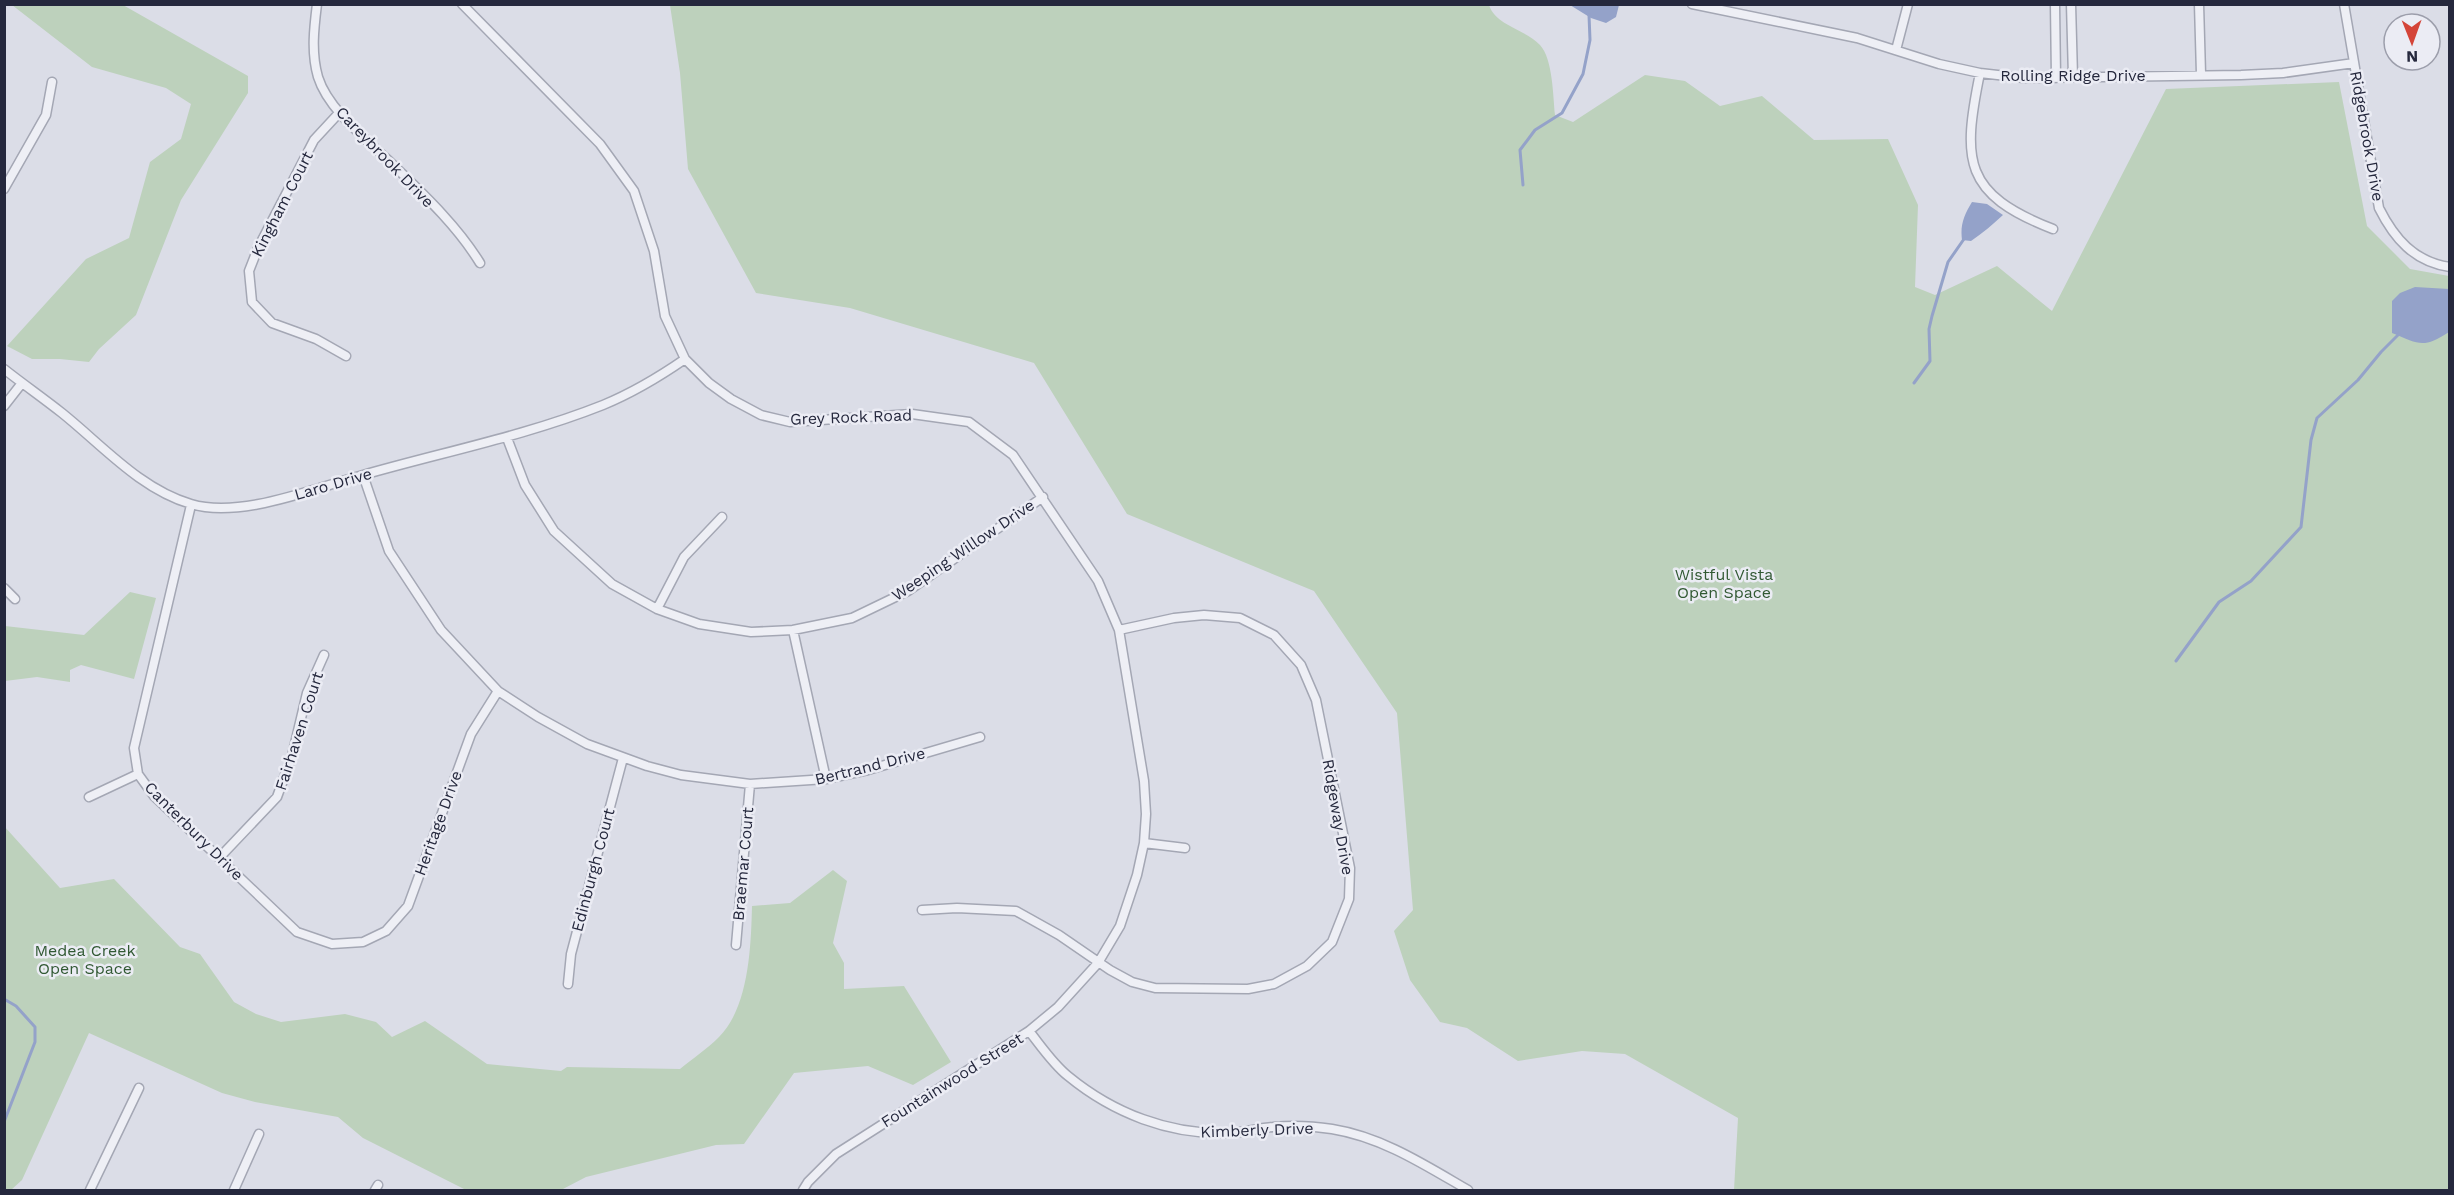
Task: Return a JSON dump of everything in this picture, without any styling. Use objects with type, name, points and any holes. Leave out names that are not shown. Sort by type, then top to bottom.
[{"type":"street","name":"Careybrook Drive","points":[[317,4],[312,37],[318,78],[339,113],[466,241],[480,263]]},
{"type":"street","name":"Grey Rock Road","points":[[462,4],[600,144],[633,190],[654,251],[665,316],[686,359],[709,383],[731,399],[761,415],[790,422],[912,414],[969,422],[1013,455],[1043,497],[1098,581],[1119,630],[1144,781],[1144,843],[1130,902],[1120,926],[1098,963]]},
{"type":"street","name":"Rolling Ridge Drive","points":[[1692,4],[1857,38],[1939,64],[1980,73],[2024,78],[2283,73],[2354,63]]},
{"type":"street","points":[[1896,50],[1908,4]]},
{"type":"street","points":[[2055,4],[2056,78]]},
{"type":"street","points":[[2071,4],[2073,77]]},
{"type":"street","points":[[2199,4],[2201,74]]},
{"type":"street","name":"Ridgebrook Drive","points":[[2344,4],[2379,208],[2389,228],[2415,255],[2432,264],[2450,267]]},
{"type":"street","points":[[1980,73],[1969,131],[1974,166],[1981,183],[2008,209],[2053,229]]},
{"type":"street","points":[[4,189],[46,116],[52,82]]},
{"type":"street","name":"Kingham Court","points":[[339,113],[314,140],[288,187],[249,271],[252,302],[272,323],[316,339],[345,356]]},
{"type":"street","name":"Laro Drive","points":[[4,369],[62,413],[147,484],[191,505],[224,507],[259,504],[507,438],[603,405],[647,385],[686,359]]},
{"type":"street","points":[[4,406],[22,383]]},
{"type":"street","name":"Weeping Willow Drive","points":[[507,438],[525,485],[554,531],[612,584],[657,609],[699,624],[751,632],[793,630],[852,618],[908,591],[1043,497]]},
{"type":"street","name":"Bertrand Drive","points":[[363,475],[389,551],[441,630],[498,690],[538,717],[587,744],[623,758],[681,775],[750,784],[826,779],[868,770],[980,737]]},
{"type":"street","name":"Canterbury Drive","points":[[191,505],[134,748],[138,774],[154,796],[297,932],[332,944],[363,942]]},
{"type":"street","points":[[657,609],[684,557],[722,517]]},
{"type":"street","points":[[4,588],[15,599]]},
{"type":"street","name":"Ridgeway Drive","points":[[922,910],[957,908],[1016,911],[1059,935],[1098,963],[1132,982],[1155,988],[1248,989],[1274,984],[1307,966],[1332,942],[1349,899],[1350,868],[1316,700],[1301,665],[1274,635],[1240,618],[1204,615],[1174,618],[1119,630]]},
{"type":"street","points":[[793,630],[826,779]]},
{"type":"street","name":"Fairhaven Court","points":[[220,857],[278,797],[307,693],[324,655]]},
{"type":"street","name":"Heritage Drive","points":[[363,942],[386,931],[408,906],[471,734],[498,690]]},
{"type":"street","name":"Edinburgh Court","points":[[568,984],[571,954],[623,758]]},
{"type":"street","points":[[89,797],[138,774]]},
{"type":"street","name":"Braemar Court","points":[[736,945],[750,784]]},
{"type":"street","points":[[1144,843],[1185,848]]},
{"type":"street","name":"Fountainwood Street","points":[[803,1191],[808,1182],[836,1154],[1029,1032],[1058,1007],[1098,963]]},
{"type":"street","name":"Kimberly Drive","points":[[1029,1032],[1066,1075],[1107,1103],[1141,1120],[1192,1132],[1230,1133],[1295,1126],[1343,1131],[1402,1151],[1468,1191]]},
{"type":"street","points":[[90,1191],[139,1088]]},
{"type":"street","points":[[234,1191],[259,1134]]},
{"type":"green space","points":[[12,5],[123,5],[248,76],[248,93],[181,200],[136,315],[99,349],[89,362],[32,359],[7,346],[86,259],[129,238],[150,162],[181,139],[191,104],[166,88],[92,67]]},
{"type":"green space","name":"Wistful Vista Open Space","points":[[670,5],[1489,5],[1504,23],[1540,45],[1548,59],[1555,115],[1573,122],[1645,75],[1685,81],[1720,106],[1762,96],[1814,140],[1888,139],[1918,205],[1915,287],[1935,295],[1997,266],[2052,311],[2166,89],[2339,82],[2367,226],[2410,269],[2449,276],[2449,1190],[1734,1190],[1738,1118],[1625,1054],[1582,1051],[1518,1061],[1467,1028],[1440,1022],[1410,980],[1394,931],[1413,910],[1397,713],[1314,591],[1127,514],[1034,363],[850,308],[756,293],[688,169],[680,73]]},
{"type":"green space","points":[[130,592],[156,598],[134,679],[81,665],[70,670],[70,682],[37,677],[5,681],[5,626],[84,635]]},
{"type":"green space","name":"Medea Creek Open Space","points":[[4,826],[60,888],[114,879],[180,947],[200,954],[234,1002],[256,1014],[281,1022],[345,1014],[376,1022],[392,1037],[425,1021],[487,1064],[561,1071],[567,1067],[680,1069],[719,1037],[737,1010],[749,957],[752,906],[790,903],[833,870],[847,881],[833,943],[844,963],[844,989],[904,986],[951,1062],[913,1085],[868,1066],[794,1073],[744,1144],[716,1145],[586,1177],[561,1190],[466,1190],[363,1138],[338,1117],[255,1102],[222,1093],[89,1033],[22,1180],[11,1190],[5,1190]]},
{"type":"water","points":[[1570,5],[1619,5],[1616,17],[1606,23],[1591,18]]},
{"type":"water","points":[[1972,202],[1987,204],[2003,215],[1971,241],[1962,240],[1963,220]]},
{"type":"water","points":[[2415,287],[2449,289],[2449,332],[2427,343],[2415,342],[2392,333],[2392,301],[2400,293]]},
{"type":"waterway","points":[[1523,185],[1520,150],[1535,130],[1562,113],[1583,74],[1590,40],[1589,15]]},
{"type":"waterway","points":[[1914,383],[1930,361],[1929,329],[1932,316],[1948,262],[1964,239]]},
{"type":"waterway","points":[[2176,661],[2219,602],[2251,581],[2301,527],[2311,440],[2317,418],[2358,380],[2399,334]]},
{"type":"waterway","points":[[4,999],[16,1006],[35,1027],[35,1042],[4,1122]]}]
